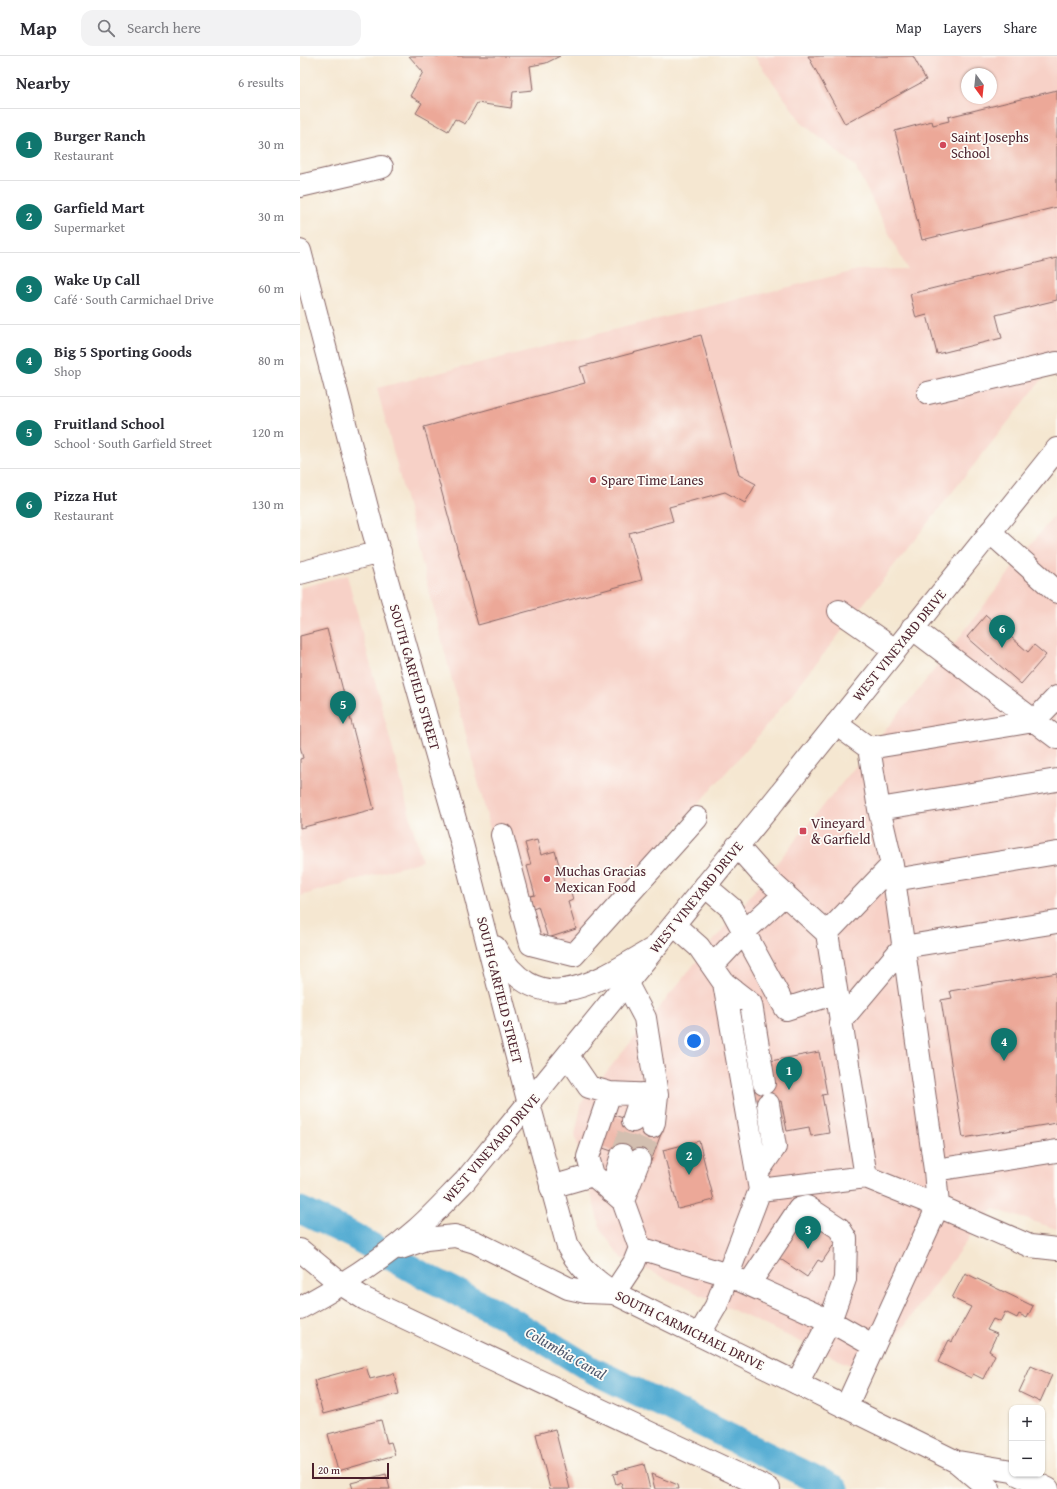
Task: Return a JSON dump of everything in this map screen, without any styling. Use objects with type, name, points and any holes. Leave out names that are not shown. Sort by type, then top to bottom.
[{"type":"main road","points":[[300,186],[382,167]]},
{"type":"main road","name":"SOUTH GARFIELD STREET","points":[[300,251],[380,552],[462,844],[529,1104]]},
{"type":"main road","points":[[928,393],[1057,363]]},
{"type":"main road","name":"WEST VINEYARD DRIVE","points":[[403,1244],[465,1181],[529,1104],[1057,449]]},
{"type":"main road","points":[[990,532],[1055,587]]},
{"type":"main road","points":[[300,573],[380,552]]},
{"type":"main road","points":[[839,611],[895,650]]},
{"type":"main road","points":[[912,628],[1057,738]]},
{"type":"main road","points":[[869,748],[1034,721],[1057,697]]},
{"type":"main road","points":[[836,724],[869,748],[879,809],[893,872],[935,1170],[938,1206],[846,1407]]},
{"type":"main road","points":[[879,809],[1057,780]]},
{"type":"main road","points":[[502,835],[531,944],[574,955],[697,818]]},
{"type":"main road","points":[[738,846],[761,873],[827,933],[866,1178]]},
{"type":"main road","points":[[827,933],[893,872],[1057,853]]},
{"type":"main road","points":[[705,886],[731,908],[786,1009],[836,993]]},
{"type":"main road","points":[[758,1181],[718,974],[744,932],[785,894]]},
{"type":"main road","points":[[840,1022],[903,947],[1057,922]]},
{"type":"main road","points":[[674,925],[699,947],[718,974],[751,1004],[775,1147],[758,1181],[728,1275],[716,1306],[699,1335]]},
{"type":"main road","points":[[484,929],[509,969],[519,979],[537,988],[546,990],[570,989],[596,981],[657,946]]},
{"type":"main road","points":[[627,984],[645,1018],[649,1094],[654,1122],[642,1124]]},
{"type":"main road","points":[[568,1056],[590,1087],[610,1093],[649,1094]]},
{"type":"main road","points":[[300,1308],[341,1284],[403,1244],[426,1239],[455,1236],[475,1242],[568,1288],[586,1292],[614,1292],[634,1263],[640,1248],[617,1196],[593,1175],[588,1157],[610,1093]]},
{"type":"main road","name":"SOUTH CARMICHAEL DRIVE","points":[[529,1104],[564,1235],[575,1259],[587,1273],[614,1292],[957,1462],[989,1489]]},
{"type":"main road","points":[[935,1170],[1057,1151]]},
{"type":"main road","points":[[617,1196],[631,1158]]},
{"type":"main road","points":[[551,1187],[593,1175]]},
{"type":"main road","points":[[758,1181],[866,1178],[938,1206],[1030,1246],[1057,1249]]},
{"type":"main road","points":[[749,1284],[792,1216],[799,1209],[807,1207],[839,1228],[846,1239],[845,1279],[830,1321],[797,1383]]},
{"type":"main road","points":[[640,1248],[728,1275],[830,1321],[874,1346]]},
{"type":"main road","points":[[300,1250],[341,1284],[365,1299],[769,1489]]},
{"type":"main road","name":"SOUTH CARMICHAEL DRIVE","points":[[957,1462],[1009,1471]]},
{"type":"main road","points":[[1023,1477],[1048,1489]]},
{"type":"shaded area","points":[[754,56],[1057,56],[1057,366],[1044,377],[759,735],[561,959],[523,957],[377,388],[858,270],[907,269],[855,166],[803,124]]},
{"type":"shaded area","points":[[1057,511],[1057,1229],[994,1209],[971,1235],[869,1374],[622,1258],[601,1231],[575,1135],[582,1102],[935,669]]},
{"type":"shaded area","points":[[347,575],[422,861],[300,896],[300,588]]},
{"type":"building","points":[[409,56],[560,56],[546,63],[530,66],[533,90],[513,92],[511,108],[477,103],[465,124],[455,119],[448,131],[416,113],[422,103],[410,96],[423,72]]},
{"type":"building","points":[[808,56],[913,56],[926,80],[845,124]]},
{"type":"building","points":[[1057,90],[1057,207],[922,240],[895,131],[932,121],[933,125],[949,121],[948,117]]},
{"type":"building","points":[[1057,258],[1057,300],[996,315],[1002,338],[937,354],[927,315],[916,318],[910,294]]},
{"type":"building","name":"Spare Time Lanes","points":[[701,335],[739,475],[756,484],[745,503],[725,492],[669,507],[673,521],[629,533],[642,580],[478,625],[424,427],[585,383],[580,367]]},
{"type":"building","points":[[986,615],[1028,652],[1034,645],[1046,655],[1021,684],[967,637]]},
{"type":"building","points":[[327,629],[374,809],[300,828],[300,759],[303,758],[300,746],[300,636]]},
{"type":"building","name":"Muchas Gracias Mexican Food","points":[[537,840],[541,855],[555,851],[567,892],[571,892],[573,900],[568,902],[576,929],[548,938],[538,906],[533,908],[530,896],[535,895],[527,866],[531,865],[525,843]]},
{"type":"building","points":[[1057,973],[1057,1123],[963,1138],[941,1000],[952,998],[950,991]]},
{"type":"building","points":[[819,1052],[827,1094],[822,1095],[829,1133],[811,1136],[809,1127],[787,1131],[781,1101],[756,1106],[752,1086],[769,1082],[765,1062]]},
{"type":"building","points":[[608,1113],[662,1131],[650,1164],[597,1146]]},
{"type":"building","points":[[699,1141],[714,1200],[678,1209],[663,1150]]},
{"type":"building","points":[[804,1218],[837,1240],[822,1262],[818,1260],[807,1277],[779,1258]]},
{"type":"building","points":[[965,1273],[1033,1306],[1027,1318],[1019,1314],[1017,1318],[1005,1312],[1000,1322],[993,1319],[987,1330],[997,1334],[989,1351],[995,1355],[983,1379],[973,1374],[971,1378],[938,1362],[949,1340],[952,1342],[971,1307],[952,1298]]},
{"type":"building","points":[[366,1366],[370,1379],[394,1373],[399,1394],[323,1414],[314,1380]]},
{"type":"building","points":[[1031,1366],[1052,1375],[1040,1402],[1019,1392]]},
{"type":"building","points":[[381,1420],[387,1443],[391,1442],[395,1455],[338,1471],[328,1434]]},
{"type":"building","points":[[555,1429],[570,1489],[550,1489],[536,1434]]},
{"type":"building","points":[[644,1464],[650,1489],[623,1489],[621,1482],[616,1484],[613,1474],[618,1473],[617,1471]]},
{"type":"building","points":[[386,1474],[390,1489],[353,1489],[351,1483]]},
{"type":"building","points":[[651,1474],[678,1485],[679,1489],[655,1489]]},
{"type":"waterway","name":"Columbia Canal","points":[[300,1210],[352,1235],[419,1273],[504,1316],[594,1371],[836,1489]]},
{"type":"tunnel","points":[[622,1155],[633,1121]]},
{"type":"tunnel","points":[[639,1160],[652,1127]]},
{"type":"place","name":"Saint Josephs School","points":[[943,145]]},
{"type":"place","name":"Spare Time Lanes","points":[[593,480]]},
{"type":"place","name":"Pizza Hut","points":[[1002,648]]},
{"type":"place","name":"Fruitland School","points":[[343,724]]},
{"type":"place","name":"Vineyard & Garfield","points":[[803,831]]},
{"type":"place","name":"Muchas Gracias Mexican Food","points":[[547,879]]},
{"type":"place","name":"Big 5 Sporting Goods","points":[[1004,1061]]},
{"type":"place","name":"Burger Ranch","points":[[789,1090]]},
{"type":"place","name":"Garfield Mart","points":[[689,1175]]},
{"type":"place","name":"Wake Up Call","points":[[808,1249]]}]
